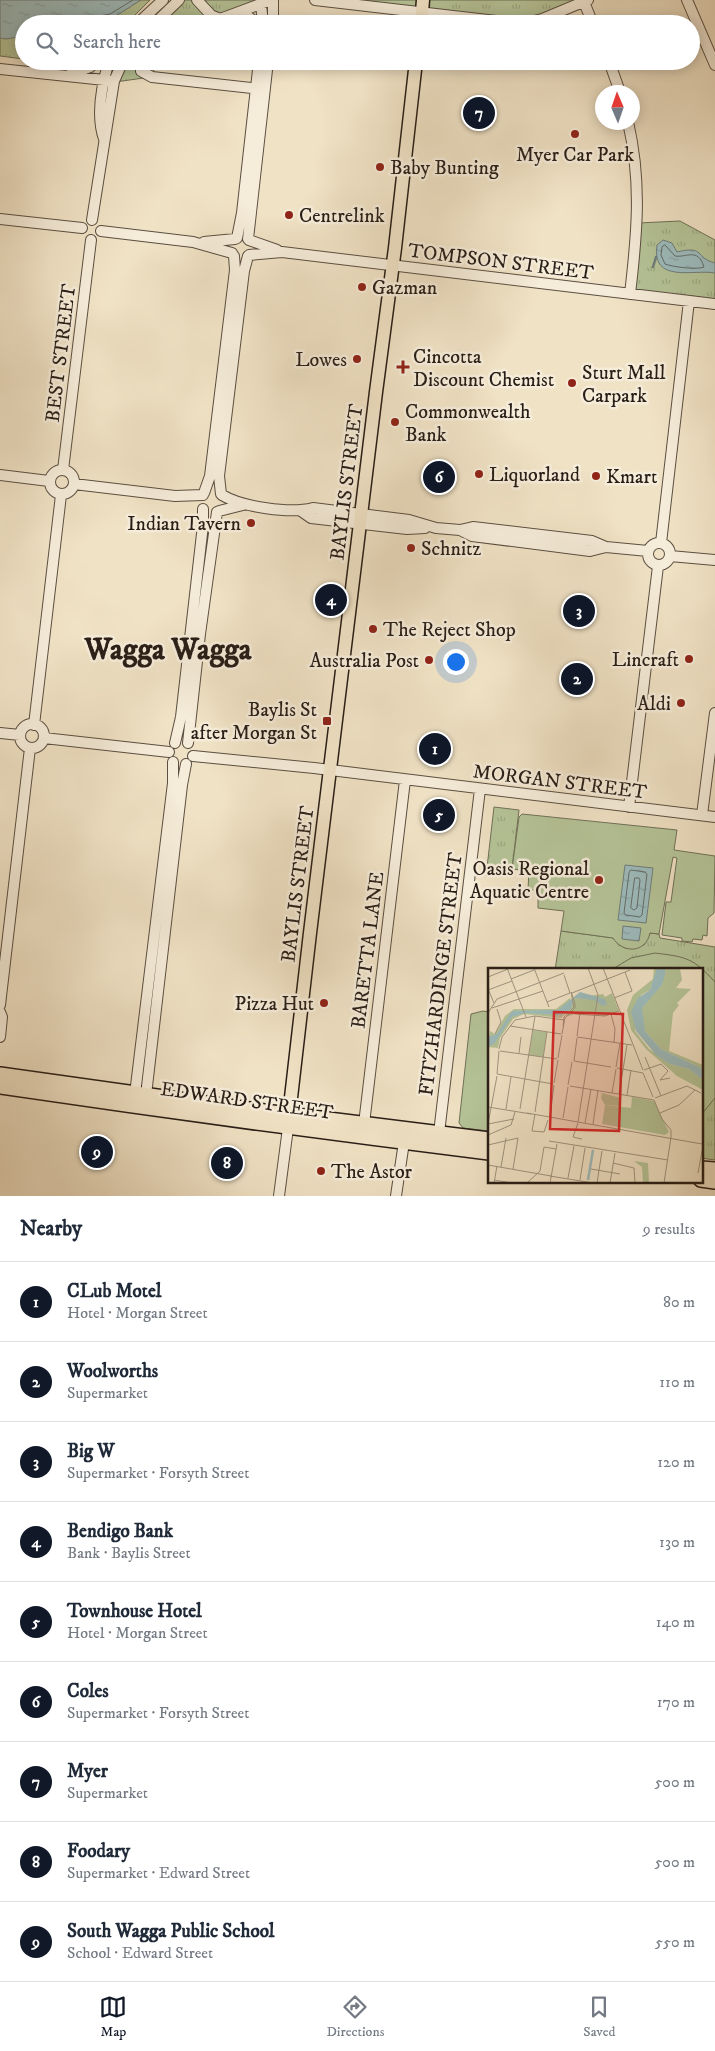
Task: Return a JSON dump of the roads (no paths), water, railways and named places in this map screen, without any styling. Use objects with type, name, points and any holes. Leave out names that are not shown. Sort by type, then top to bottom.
[{"type":"highway","name":"EDWARD STREET","points":[[0,1075],[140,1094],[404,1142],[488,1140]]},
{"type":"highway","name":"EDWARD STREET","points":[[0,1086],[289,1121],[364,1124],[488,1152]]},
{"type":"highway","points":[[702,1168],[715,1170]]},
{"type":"highway","points":[[702,1179],[715,1181]]},
{"type":"main road","name":"BAYLIS STREET","points":[[289,1121],[415,70]]},
{"type":"street","points":[[147,15],[163,0]]},
{"type":"street","points":[[163,15],[179,0]]},
{"type":"street","points":[[197,0],[210,15]]},
{"type":"street","points":[[315,0],[447,15]]},
{"type":"street","points":[[687,0],[693,15]]},
{"type":"street","points":[[235,15],[268,1]]},
{"type":"street","points":[[265,15],[268,1]]},
{"type":"street","points":[[268,1],[271,15]]},
{"type":"street","points":[[552,15],[586,1],[591,15]]},
{"type":"street","points":[[242,12],[246,15]]},
{"type":"street","points":[[700,30],[715,65]]},
{"type":"street","points":[[0,69],[109,81]]},
{"type":"street","points":[[65,76],[82,70]]},
{"type":"street","points":[[92,220],[104,139],[100,128],[109,81],[109,70]]},
{"type":"street","points":[[109,81],[117,70]]},
{"type":"street","points":[[233,315],[244,271],[252,249],[248,239],[250,180],[260,89],[259,70]]},
{"type":"street","points":[[260,89],[265,70]]},
{"type":"street","points":[[612,70],[618,85]]},
{"type":"street","points":[[141,71],[152,77],[260,89]]},
{"type":"street","points":[[630,130],[635,155],[638,223],[630,294]]},
{"type":"street","points":[[204,565],[218,512],[224,503],[219,476],[220,433],[233,315],[235,270],[231,244],[236,238],[250,180]]},
{"type":"street","points":[[0,219],[82,228]]},
{"type":"street","points":[[92,220],[98,222],[101,231],[97,238],[91,240],[83,235],[82,228],[84,223],[92,220]]},
{"type":"street","points":[[101,231],[193,242],[241,258],[249,256]]},
{"type":"street","points":[[193,242],[243,237],[248,239]]},
{"type":"street","name":"TOMPSON STREET","points":[[248,239],[282,252],[715,304]]},
{"type":"street","name":"BEST STREET","points":[[63,470],[91,240]]},
{"type":"street","name":"TOMPSON STREET","points":[[249,256],[282,252]]},
{"type":"street","points":[[661,543],[689,301]]},
{"type":"street","points":[[140,1094],[154,1034],[164,947],[164,905],[174,817],[172,752],[189,685],[204,565],[203,508],[200,500],[210,476],[220,433]]},
{"type":"street","points":[[49,481],[56,472],[63,470],[70,474],[74,484]]},
{"type":"street","points":[[0,476],[49,481]]},
{"type":"street","points":[[49,481],[54,492],[61,495],[68,493],[74,484]]},
{"type":"street","points":[[74,484],[175,496],[203,494],[210,490],[215,490],[246,505]]},
{"type":"street","points":[[34,724],[61,495]]},
{"type":"street","points":[[175,496],[203,508],[211,514],[228,508],[246,505],[301,511],[312,508],[361,519],[409,520],[436,528],[460,530],[473,527],[592,541],[606,547],[648,552]]},
{"type":"street","points":[[661,543],[667,546],[670,556],[667,562],[658,566],[648,559],[648,552],[654,544],[661,543]]},
{"type":"street","points":[[670,556],[715,560]]},
{"type":"street","points":[[629,807],[658,566]]},
{"type":"street","points":[[188,743],[189,685]]},
{"type":"street","points":[[702,816],[715,713]]},
{"type":"street","points":[[30,748],[22,742],[20,735],[24,728],[34,724]]},
{"type":"street","points":[[30,748],[41,745],[44,738],[43,731],[34,724]]},
{"type":"street","points":[[0,733],[20,735]]},
{"type":"street","points":[[44,738],[172,752]]},
{"type":"street","points":[[172,752],[182,741],[188,743],[193,749],[174,817]]},
{"type":"street","points":[[0,1005],[30,748]]},
{"type":"street","points":[[172,752],[179,765],[189,760]]},
{"type":"street","name":"MORGAN STREET","points":[[189,760],[331,770],[715,817]]},
{"type":"street","name":"BARETTA LANE","points":[[364,1124],[405,780]]},
{"type":"street","name":"FITZHARDINGE STREET","points":[[438,1140],[480,789]]},
{"type":"street","points":[[140,1094],[142,1033],[147,991],[153,945],[164,905]]},
{"type":"street","points":[[153,945],[164,947]]},
{"type":"street","points":[[147,991],[159,992]]},
{"type":"street","points":[[0,1012],[2,1016],[0,1037]]},
{"type":"street","points":[[142,1033],[154,1034]]},
{"type":"street","points":[[279,1196],[289,1121]]},
{"type":"street","points":[[396,1196],[404,1142]]},
{"type":"water","points":[[0,0],[141,0],[117,15],[15,15],[15,38],[0,38]]},
{"type":"water","points":[[663,240],[672,243],[677,252],[686,250],[696,251],[709,261],[715,263],[715,273],[686,273],[667,270],[661,265],[657,257],[657,245]]},
{"type":"water","points":[[625,865],[653,868],[646,923],[618,920]]},
{"type":"water","points":[[623,926],[641,928],[639,941],[622,939]]},
{"type":"waterway","points":[[653,267],[656,257]]},
{"type":"place","name":"Myer","points":[[479,113]]},
{"type":"place","name":"Myer Car Park","points":[[575,134]]},
{"type":"place","name":"Baby Bunting","points":[[380,167]]},
{"type":"place","name":"Centrelink","points":[[289,215]]},
{"type":"place","name":"Gazman","points":[[362,287]]},
{"type":"place","name":"Lowes","points":[[357,359]]},
{"type":"place","name":"Cincotta Discount Chemist","points":[[403,367]]},
{"type":"place","name":"Sturt Mall Carpark","points":[[572,383]]},
{"type":"place","name":"Commonwealth Bank","points":[[395,422]]},
{"type":"place","name":"Liquorland","points":[[479,474]]},
{"type":"place","name":"Kmart","points":[[596,476]]},
{"type":"place","name":"Coles","points":[[439,477]]},
{"type":"place","name":"Indian Tavern","points":[[251,523]]},
{"type":"place","name":"Schnitz","points":[[411,548]]},
{"type":"place","name":"Bendigo Bank","points":[[331,600]]},
{"type":"place","name":"Big W","points":[[579,611]]},
{"type":"place","name":"The Reject Shop","points":[[373,629]]},
{"type":"place","name":"Lincraft","points":[[689,659]]},
{"type":"place","name":"Australia Post","points":[[429,660]]},
{"type":"place","name":"Woolworths","points":[[577,679]]},
{"type":"place","name":"Aldi","points":[[681,703]]},
{"type":"place","name":"Baylis St after Morgan St","points":[[327,721]]},
{"type":"place","name":"CLub Motel","points":[[435,749]]},
{"type":"place","name":"Townhouse Hotel","points":[[439,815]]},
{"type":"place","name":"Oasis Regional Aquatic Centre","points":[[599,880]]},
{"type":"place","name":"Pizza Hut","points":[[324,1003]]},
{"type":"place","name":"South Wagga Public School","points":[[97,1152]]},
{"type":"place","name":"Foodary","points":[[227,1163]]},
{"type":"place","name":"The Astor","points":[[321,1171]]},
{"type":"district","name":"Wagga Wagga","points":[[168,649]]}]
